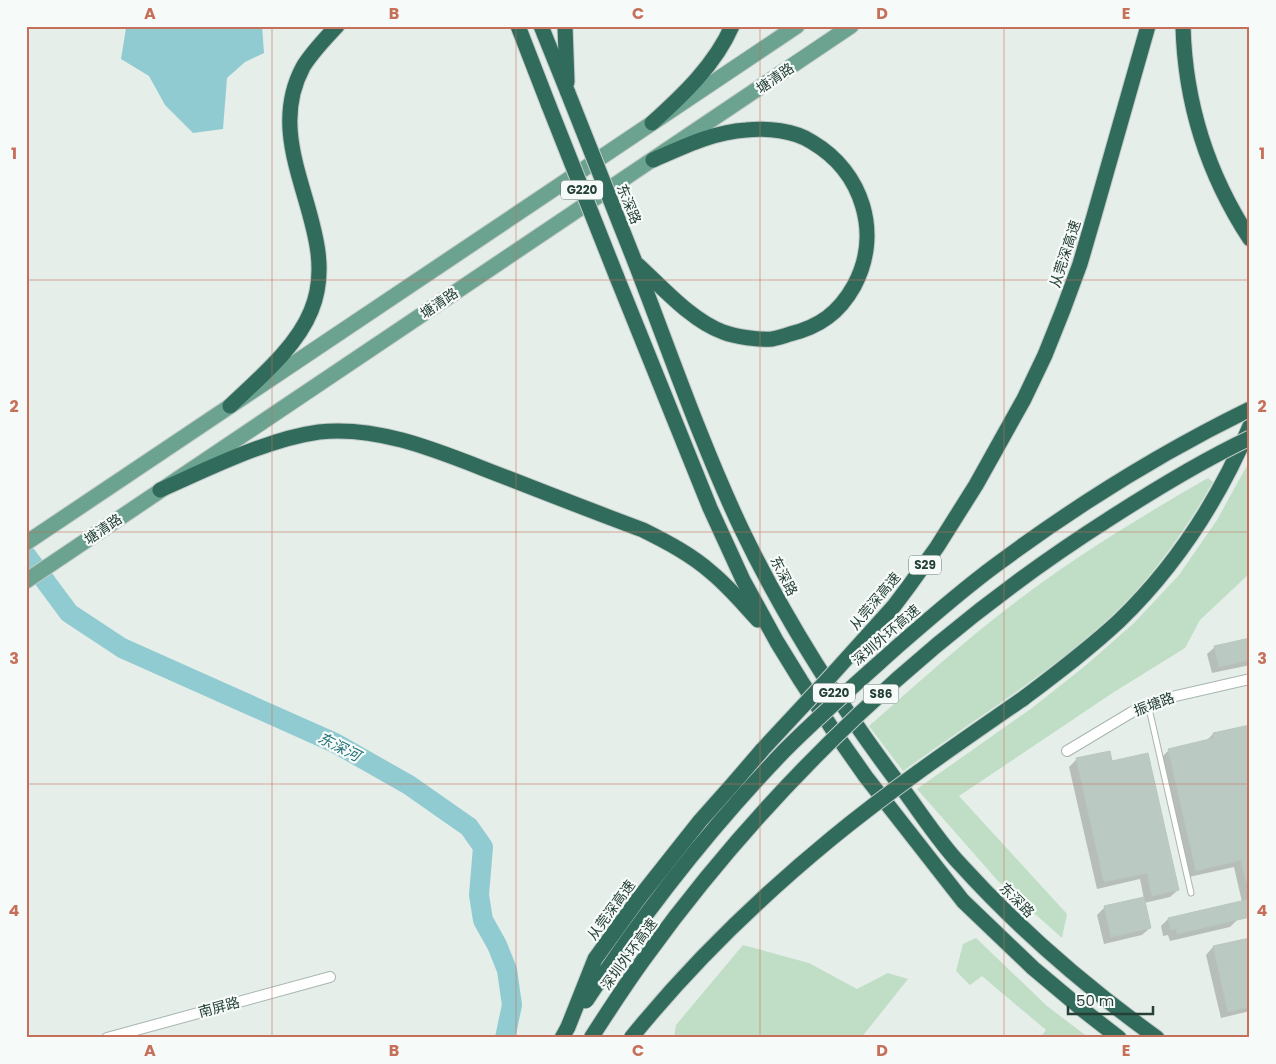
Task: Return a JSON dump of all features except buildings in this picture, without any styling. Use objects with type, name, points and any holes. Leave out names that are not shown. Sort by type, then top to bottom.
[{"type":"highway","points":[[230,406],[264,374],[292,343],[311,312],[316,296],[319,278],[319,259],[315,235],[290,138],[289,120],[296,84],[304,67],[312,54],[338,26]]},
{"type":"highway","name":"G220","points":[[518,26],[710,508],[743,580],[777,642],[833,730],[866,777],[963,901],[1034,968],[1119,1038]]},
{"type":"highway","name":"东深路","points":[[541,26],[702,436],[741,527],[778,601],[824,679],[888,771],[957,862],[1048,952],[1157,1038]]},
{"type":"highway","points":[[565,26],[568,93]]},
{"type":"highway","points":[[652,123],[687,91],[702,73],[732,26]]},
{"type":"highway","name":"从莞深高速","points":[[565,1033],[595,959],[639,898],[700,821],[894,606],[933,553],[976,485],[1024,399],[1045,355],[1063,310],[1080,264],[1148,26]]},
{"type":"highway","points":[[1183,26],[1186,73],[1193,111],[1210,162],[1225,197],[1250,238]]},
{"type":"highway","points":[[635,262],[694,316],[708,325],[724,333],[747,338],[771,339],[810,329],[824,321],[838,309],[850,294],[865,261],[867,241],[866,220],[856,189],[838,162],[811,141],[779,131],[746,130],[698,140],[653,160]]},
{"type":"highway","name":"深圳外环高速","points":[[565,1033],[611,962],[652,906],[707,838],[786,750],[873,668],[964,591],[1027,543],[1092,499],[1159,458],[1250,409]]},
{"type":"highway","points":[[631,1038],[690,970],[726,933],[795,869],[870,808],[1063,669],[1119,621],[1154,584],[1185,544],[1213,502],[1250,426]]},
{"type":"highway","points":[[160,490],[242,455],[296,436],[344,431],[371,433],[441,452],[643,530],[667,542],[711,571],[732,590],[777,642]]},
{"type":"highway","name":"深圳外环高速","points":[[591,1038],[647,955],[734,846],[804,768],[872,702],[957,629],[1039,565],[1185,472],[1250,438]]},
{"type":"main road","points":[[26,543],[797,26]]},
{"type":"main road","name":"塘清路","points":[[26,581],[852,26]]},
{"type":"street","name":"振塘路","points":[[1067,751],[1148,704],[1250,679]]},
{"type":"street","name":"南屏路","points":[[107,1038],[330,977]]},
{"type":"lane","points":[[1148,704],[1191,894]]},
{"type":"green space","points":[[1250,460],[1250,573],[1200,620],[1185,648],[1114,692],[959,796],[1067,914],[1062,938],[998,881],[917,789],[1032,708],[1085,666],[1134,623],[1179,575],[1217,520]]},
{"type":"green space","points":[[1208,478],[1213,482],[1168,552],[1137,590],[1105,622],[1052,666],[903,771],[869,726],[967,640],[1029,592],[1117,532]]},
{"type":"green space","points":[[976,938],[1047,1006],[1089,1038],[1040,1038],[1046,1030],[982,976],[970,985],[956,971],[963,944]]},
{"type":"green space","points":[[743,945],[809,963],[857,989],[888,973],[908,979],[861,1038],[674,1038],[676,1025]]},
{"type":"water","points":[[125,26],[262,26],[264,53],[245,62],[227,78],[223,129],[193,133],[165,105],[149,76],[121,59]]},
{"type":"waterway","name":"东深河","points":[[26,555],[69,613],[122,648],[335,743],[409,785],[469,827],[483,847],[479,895],[483,920],[497,945],[507,970],[512,1005],[505,1038]]}]
